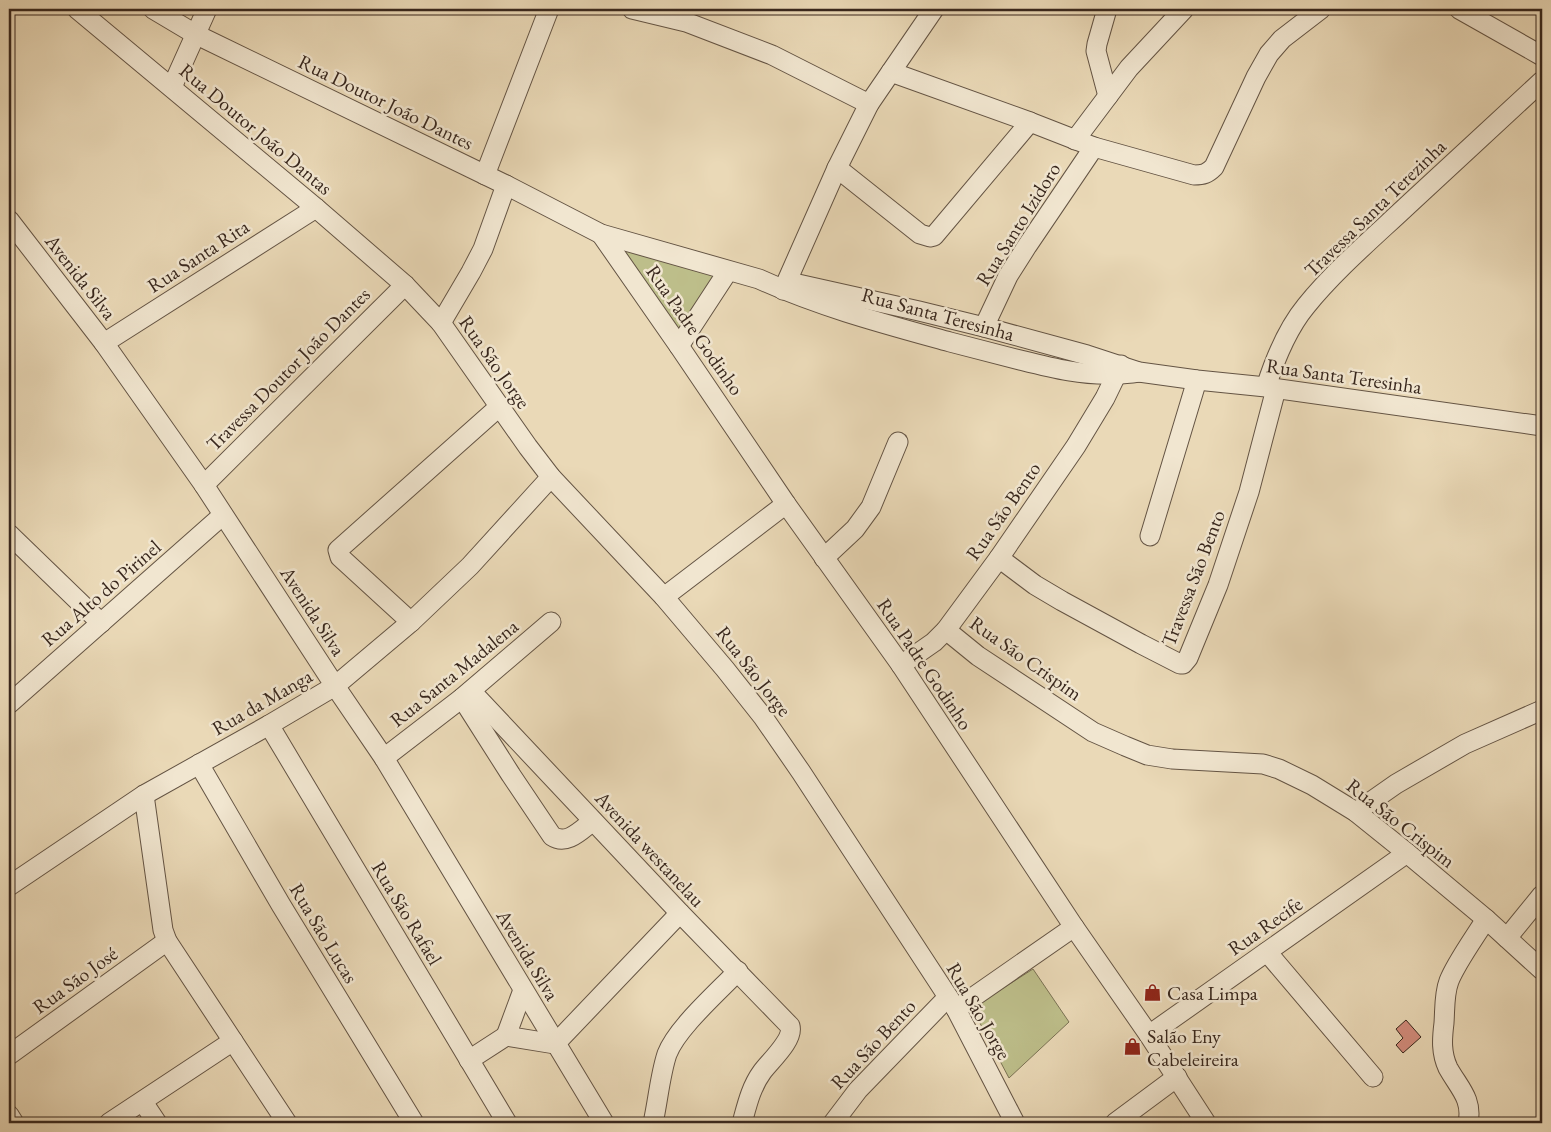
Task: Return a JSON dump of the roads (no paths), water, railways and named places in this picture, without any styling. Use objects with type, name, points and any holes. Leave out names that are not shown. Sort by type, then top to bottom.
[{"type":"street","name":"Rua Doutor João Dantas","points":[[77,9],[316,208],[404,285]]},
{"type":"street","name":"Rua Doutor João Dantes","points":[[153,9],[195,34],[506,185],[601,234]]},
{"type":"street","points":[[172,87],[207,9]]},
{"type":"street","points":[[484,175],[549,9]]},
{"type":"street","points":[[632,9],[686,22],[772,55],[869,104]]},
{"type":"street","points":[[785,286],[837,168],[869,104],[934,9]]},
{"type":"street","points":[[1107,9],[1096,51],[1108,96]]},
{"type":"street","points":[[1075,140],[1129,68],[1184,9]]},
{"type":"street","name":"Rua Santo Izidoro","points":[[891,72],[1094,147],[1194,175],[1202,175],[1214,167],[1256,77],[1269,54],[1282,39],[1321,9]]},
{"type":"street","points":[[1459,9],[1542,56]]},
{"type":"street","name":"Travessa Santa Terezinha","points":[[1271,388],[1273,366],[1283,344],[1306,306],[1335,274],[1385,226],[1542,81]]},
{"type":"street","points":[[837,168],[920,234],[930,237],[934,236],[1030,122]]},
{"type":"street","name":"Rua Santo Izidoro","points":[[984,327],[1008,276],[1094,147]]},
{"type":"street","points":[[441,323],[483,249],[506,185]]},
{"type":"street","name":"Rua Santa Rita","points":[[104,343],[316,208]]},
{"type":"street","name":"Avenida Silva","points":[[9,220],[104,343],[204,486],[384,758],[522,990],[604,1123]]},
{"type":"street","name":"Rua Santa Teresinha","points":[[601,234],[785,286],[892,305],[984,327],[1119,370]]},
{"type":"street","name":"Rua Padre Godinho","points":[[601,234],[680,346],[786,504],[901,665],[1206,1123]]},
{"type":"street","points":[[680,346],[728,271]]},
{"type":"street","name":"Rua São Jorge","points":[[404,285],[441,323],[551,478],[664,597],[763,717],[952,1003],[1016,1123]]},
{"type":"street","name":"Travessa Doutor João Dantes","points":[[204,486],[404,285]]},
{"type":"street","name":"Rua Santa Teresinha","points":[[785,286],[826,306],[880,323],[1062,370],[1084,373],[1119,370],[1139,372],[1271,388],[1542,426]]},
{"type":"street","name":"Rua São Bento","points":[[901,665],[934,642],[946,630],[999,558],[1076,446],[1105,398],[1119,370]]},
{"type":"street","points":[[1150,536],[1197,380]]},
{"type":"street","name":"Travessa São Bento","points":[[999,558],[1035,585],[1062,601],[1149,648],[1183,664],[1188,658],[1218,585],[1249,492],[1271,388]]},
{"type":"street","points":[[411,622],[340,557],[338,550],[500,406]]},
{"type":"street","points":[[824,558],[855,529],[871,508],[898,442]]},
{"type":"street","name":"Rua da Manga","points":[[9,886],[144,794],[335,686],[411,622],[470,566],[551,478]]},
{"type":"street","points":[[664,597],[786,504]]},
{"type":"street","name":"Rua Alto do Pirinel","points":[[9,704],[223,516]]},
{"type":"street","points":[[9,534],[101,624]]},
{"type":"street","name":"Rua Santa Madalena","points":[[384,758],[466,695],[551,622]]},
{"type":"street","name":"Rua São Crispim","points":[[946,630],[978,656],[1093,732],[1125,746],[1147,755],[1172,759],[1263,764],[1279,768],[1312,785],[1356,812],[1407,853],[1486,919],[1542,970]]},
{"type":"street","points":[[466,695],[511,775],[552,836],[557,839],[569,839],[593,822]]},
{"type":"street","name":"Avenida westanelau","points":[[466,695],[593,822],[790,1026],[791,1030],[788,1039],[761,1073],[753,1087],[742,1123]]},
{"type":"street","points":[[1356,812],[1396,784],[1465,744],[1542,710]]},
{"type":"street","name":"Rua São Rafael","points":[[269,725],[507,1123]]},
{"type":"street","name":"Rua São Lucas","points":[[199,764],[281,905],[414,1123]]},
{"type":"street","points":[[144,794],[163,930],[167,941],[288,1123]]},
{"type":"street","name":"Rua Recife","points":[[1149,1035],[1407,853]]},
{"type":"street","points":[[1507,938],[1542,895]]},
{"type":"street","points":[[506,1036],[555,1044],[680,913]]},
{"type":"street","points":[[1468,1123],[1470,1109],[1466,1098],[1448,1068],[1442,1046],[1446,999],[1449,980],[1486,919]]},
{"type":"street","name":"Rua São Bento","points":[[834,1123],[858,1090],[952,1003],[1074,927]]},
{"type":"street","name":"Rua São José","points":[[9,1055],[167,941]]},
{"type":"street","points":[[1266,952],[1373,1077]]},
{"type":"street","points":[[653,1123],[666,1061],[674,1042],[683,1029],[738,972]]},
{"type":"street","points":[[469,1060],[506,1036],[522,990]]},
{"type":"street","points":[[109,1123],[233,1041]]},
{"type":"street","points":[[1115,1123],[1176,1077]]},
{"type":"street","points":[[143,1102],[156,1123]]},
{"type":"street","points":[[9,1115],[14,1123]]},
{"type":"place","name":"Casa Limpa","points":[[1153,993]]},
{"type":"place","name":"Salão Eny Cabeleireira","points":[[1133,1047]]}]
